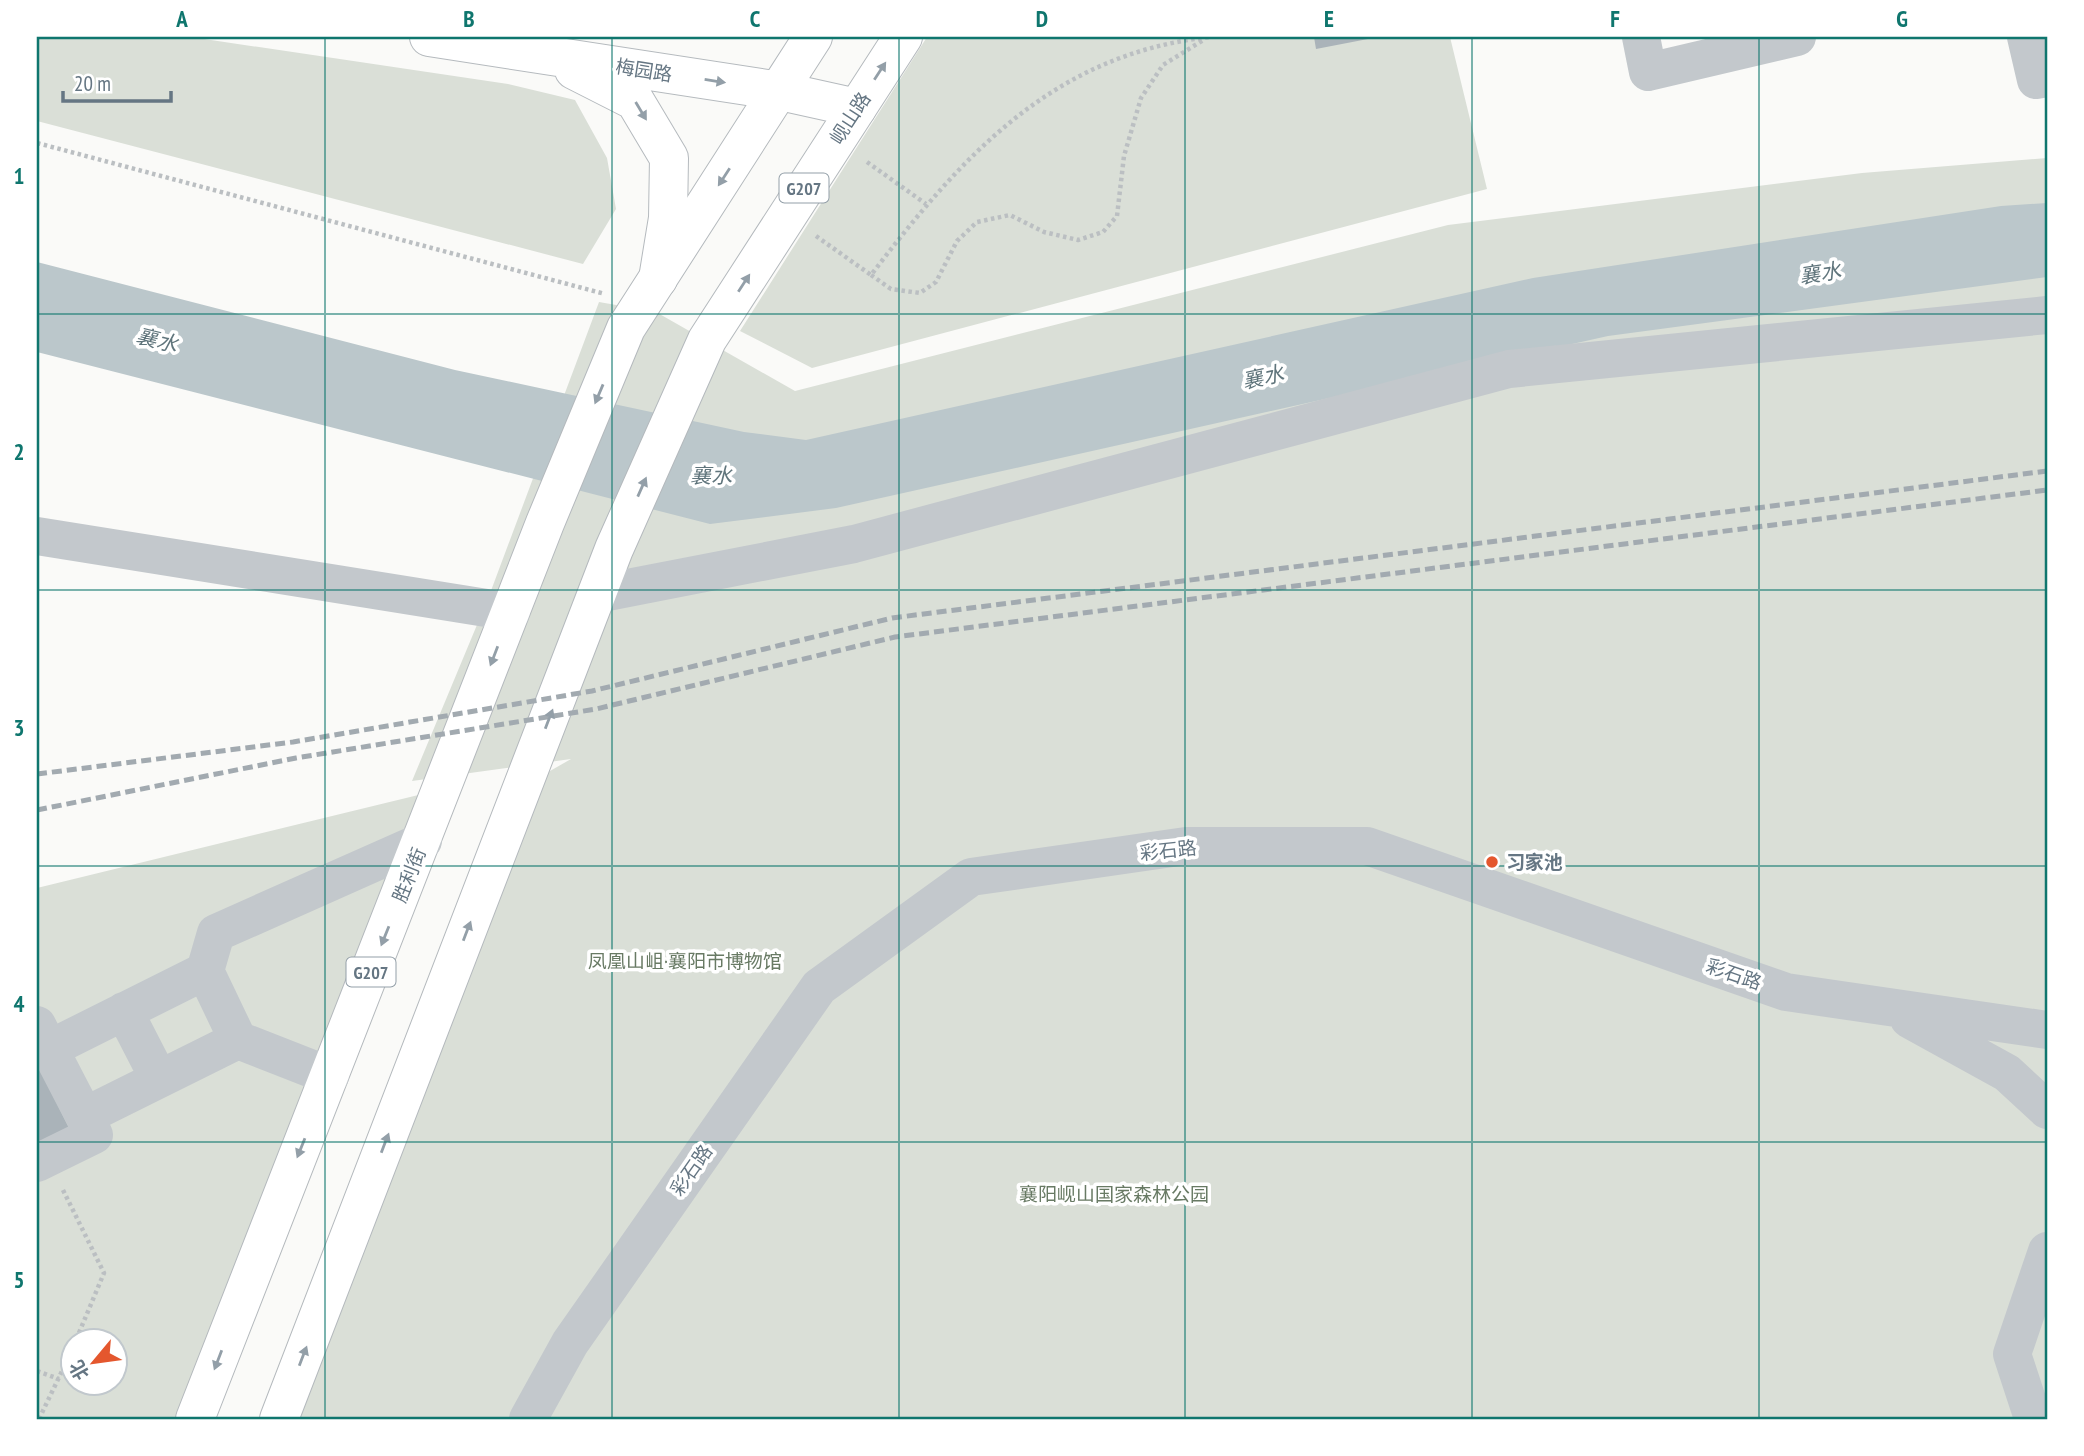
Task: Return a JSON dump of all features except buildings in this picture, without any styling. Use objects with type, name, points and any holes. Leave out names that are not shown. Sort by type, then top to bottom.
[{"type":"main road","name":"梅园路","points":[[429,37],[780,91],[857,108]]},
{"type":"main road","name":"G207","points":[[642,305],[813,37]]},
{"type":"main road","name":"岘山路","points":[[597,594],[614,549],[707,340],[903,37]]},
{"type":"main road","points":[[540,54],[635,101],[669,158],[668,218],[642,305]]},
{"type":"main road","name":"胜利街","points":[[195,1419],[545,523],[642,305]]},
{"type":"main road","points":[[279,1419],[597,594]]},
{"type":"street","points":[[1641,37],[1648,72],[1797,37]]},
{"type":"street","points":[[2026,37],[2036,80],[2047,78]]},
{"type":"street","points":[[597,594],[854,544],[1509,369],[2047,315]]},
{"type":"street","points":[[37,536],[511,612]]},
{"type":"street","points":[[330,1076],[238,1040],[205,971],[216,933],[423,841]]},
{"type":"street","name":"彩石路","points":[[528,1419],[570,1343],[820,986],[971,877],[1186,846],[1367,846],[1786,992],[2047,1030]]},
{"type":"street","points":[[42,1160],[93,1135],[44,1036],[124,1011],[205,971]]},
{"type":"street","points":[[1885,1006],[2007,1073],[2047,1110]]},
{"type":"street","points":[[124,1011],[159,1079]]},
{"type":"street","points":[[85,1116],[238,1040]]},
{"type":"street","points":[[2039,1419],[2031,1412],[2012,1354],[2047,1251]]},
{"type":"path","points":[[871,275],[926,204],[1019,112],[1089,69],[1158,45],[1209,37]]},
{"type":"path","points":[[787,215],[891,289],[920,293],[936,282],[957,241],[977,222],[1010,215],[1044,232],[1078,240],[1102,232],[1117,216],[1124,156],[1140,98],[1163,65],[1209,37]]},
{"type":"path","points":[[836,139],[926,204]]},
{"type":"path","points":[[37,143],[642,305]]},
{"type":"path","points":[[42,1160],[104,1273],[82,1326]]},
{"type":"path","points":[[37,1371],[59,1379],[39,1419]]},
{"type":"green space","points":[[37,37],[191,37],[508,84],[575,100],[607,158],[616,209],[583,264],[37,121]]},
{"type":"green space","points":[[927,37],[1450,37],[1487,189],[812,368],[740,331]]},
{"type":"green space","name":"习家池","points":[[2047,158],[2047,1419],[279,1419],[522,787],[571,759],[412,781],[489,596],[599,302],[656,312],[795,391],[1448,225],[1862,173]]},
{"type":"green space","points":[[443,789],[195,1419],[37,1419],[37,888]]},
{"type":"water","name":"襄水","points":[[2047,203],[2047,277],[1608,336],[836,508],[710,524],[37,352],[37,262],[455,370],[744,432],[806,440],[1533,278],[2001,206]]},
{"type":"railway","points":[[37,774],[293,742],[592,691],[892,618],[2047,471]]},
{"type":"railway","points":[[37,810],[296,758],[596,709],[895,637],[2047,490]]},
{"type":"place","name":"习家池","points":[[1492,862]]},
{"type":"park label","name":"凤凰山岨·襄阳市博物馆","points":[[685,961]]},
{"type":"park label","name":"襄阳岘山国家森林公园","points":[[1114,1194]]}]
